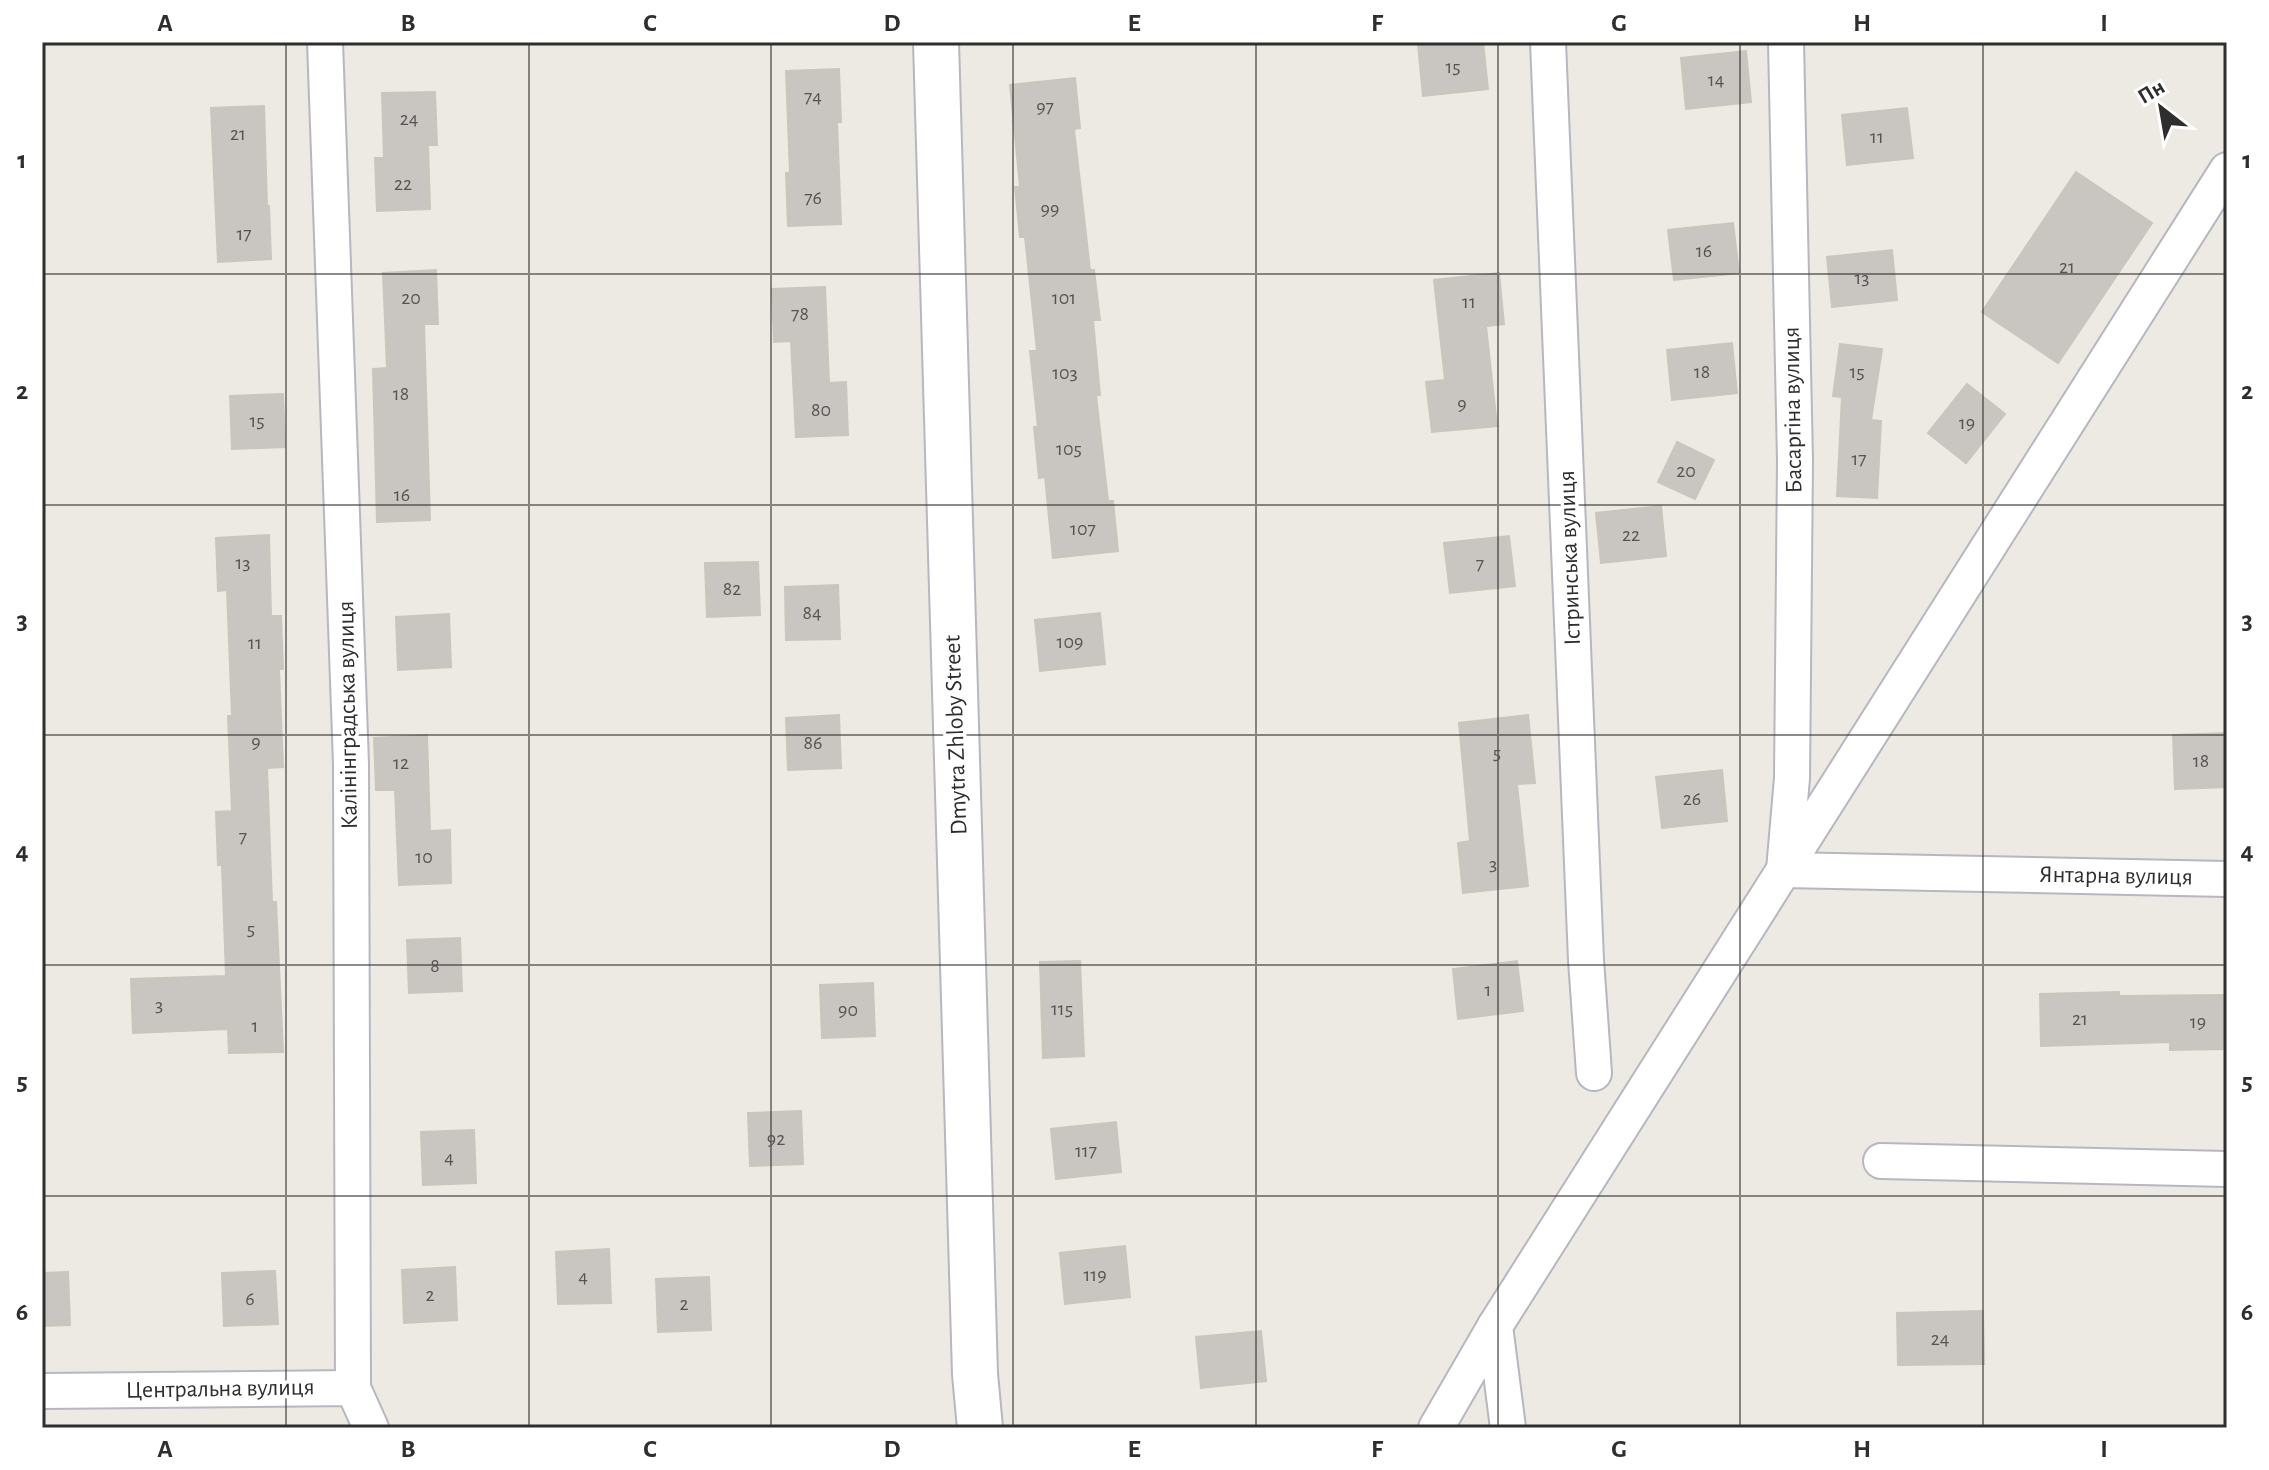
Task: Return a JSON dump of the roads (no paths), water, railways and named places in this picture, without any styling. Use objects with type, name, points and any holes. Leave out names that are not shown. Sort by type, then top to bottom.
[{"type":"main road","name":"Dmytra Zhloby Street","points":[[936,42],[974,1358],[980,1428]]},
{"type":"street","name":"Калінінградська вулиця","points":[[325,42],[351,764],[353,1388]]},
{"type":"street","name":"Істринська вулиця","points":[[1548,42],[1586,960],[1594,1073]]},
{"type":"street","name":"Басаргіна вулиця","points":[[1784,870],[1792,778],[1795,461],[1786,42]]},
{"type":"street","points":[[1436,1428],[1495,1326],[2227,170]]},
{"type":"street","name":"Янтарна вулиця","points":[[1784,870],[2227,879]]},
{"type":"street","points":[[1881,1161],[2227,1169]]},
{"type":"street","points":[[1495,1326],[1508,1428]]},
{"type":"street","name":"Центральна вулиця","points":[[42,1391],[353,1388]]},
{"type":"street","points":[[353,1388],[371,1428]]}]
